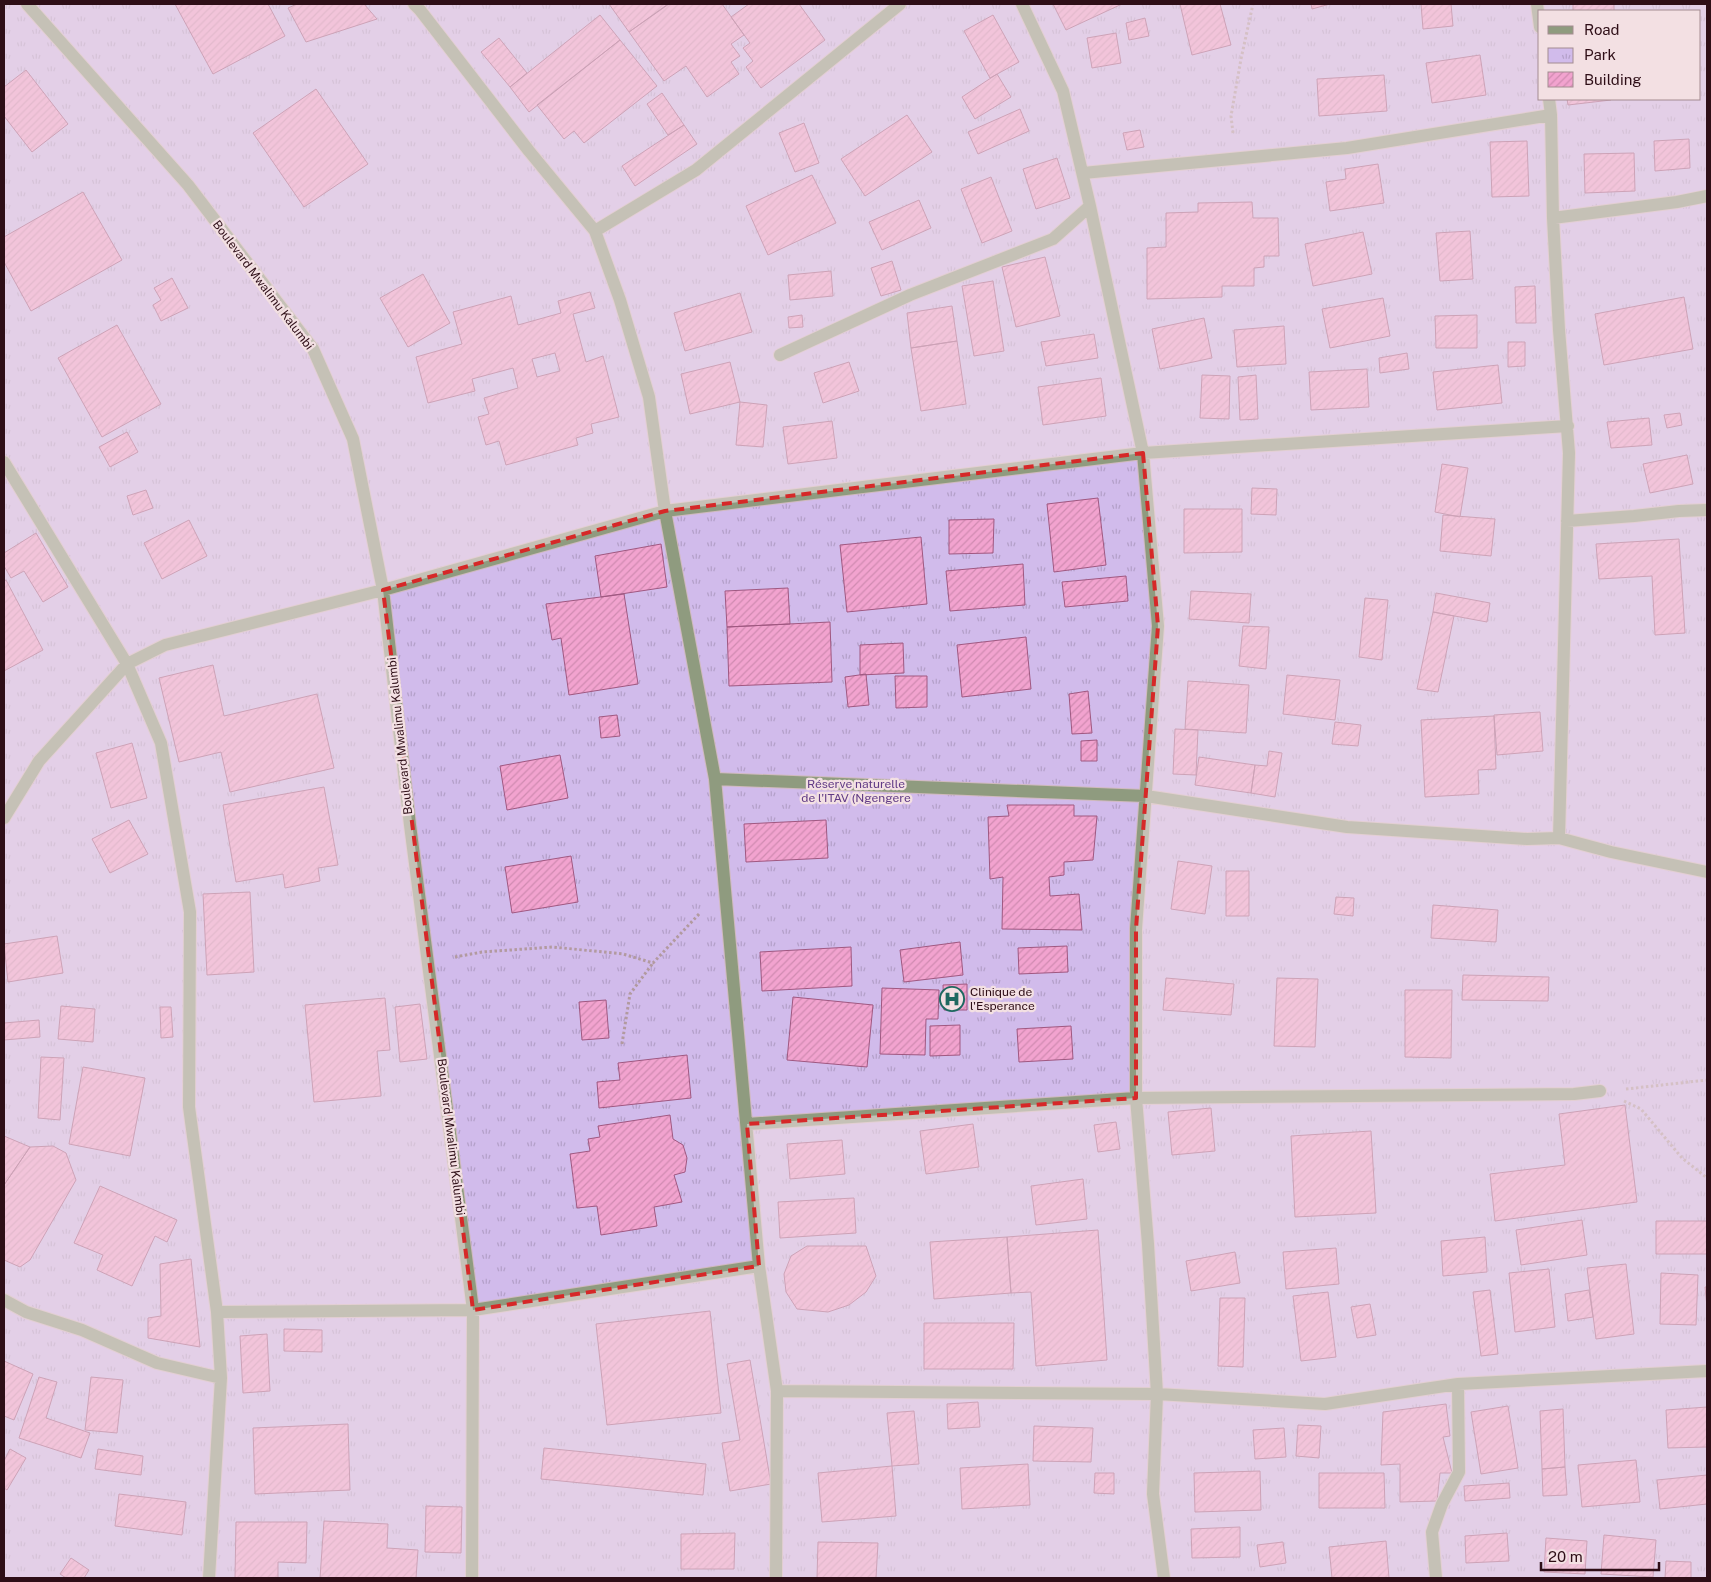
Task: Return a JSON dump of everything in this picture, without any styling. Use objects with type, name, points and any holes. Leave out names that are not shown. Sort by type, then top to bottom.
[{"type":"street","name":"Boulevard Mwalimu Kalumbi","points":[[28,4],[188,185],[313,349],[353,439],[383,590],[410,825],[473,1310],[472,1578]]},
{"type":"street","points":[[595,231],[696,170],[900,4]]},
{"type":"street","points":[[1022,4],[1063,91],[1083,173],[1143,453],[1158,626],[1136,930],[1136,1098],[1148,1244],[1157,1394],[1153,1494],[1164,1578]]},
{"type":"street","points":[[421,6],[529,151],[595,231],[620,300],[649,397],[665,511],[715,779],[759,1266],[777,1390],[776,1578]]},
{"type":"street","points":[[1549,100],[1559,330],[1569,453],[1559,838]]},
{"type":"street","points":[[1083,173],[1347,148],[1551,115]]},
{"type":"street","points":[[1553,218],[1677,202],[1707,196]]},
{"type":"street","points":[[780,355],[910,295],[1053,239],[1090,206]]},
{"type":"street","points":[[4,818],[39,761],[126,664],[165,645],[383,590],[665,511],[1143,453],[1568,426]]},
{"type":"street","points":[[4,462],[126,664],[161,743],[190,912],[189,1107],[217,1312],[221,1378],[209,1578]]},
{"type":"street","points":[[1567,521],[1634,516],[1679,510],[1707,510]]},
{"type":"street","points":[[715,779],[1146,796],[1347,827],[1526,838],[1559,838],[1611,852],[1707,872]]},
{"type":"street","points":[[746,1124],[1136,1098],[1574,1094],[1600,1091]]},
{"type":"street","points":[[217,1312],[473,1310],[759,1266]]},
{"type":"street","points":[[4,1300],[26,1312],[82,1330],[157,1363],[221,1378]]},
{"type":"street","points":[[777,1390],[1157,1394],[1325,1404],[1458,1384],[1707,1371]]},
{"type":"street","points":[[1436,1578],[1432,1532],[1442,1504],[1459,1472],[1458,1384]]},
{"type":"path","points":[[1235,158],[1231,116],[1242,51],[1253,4]]},
{"type":"path","points":[[622,1044],[630,994],[653,963],[725,887]]},
{"type":"path","points":[[428,961],[482,952],[552,947],[623,954],[653,963]]},
{"type":"path","points":[[1600,1091],[1707,1080]]},
{"type":"path","points":[[1600,1091],[1641,1109],[1682,1158],[1707,1178]]},
{"type":"highlighted area","points":[[1143,453],[1158,626],[1136,929],[1136,1098],[747,1124],[759,1266],[473,1310],[383,590],[665,511]]},
{"type":"green space","name":"Réserve naturelle de l'ITAV (Ngengere","points":[[4,4],[1707,4],[1707,1578],[4,1578]]},
{"type":"building","points":[[175,4],[268,4],[285,36],[213,74]]},
{"type":"building","points":[[297,4],[364,4],[377,19],[306,42],[288,8]]},
{"type":"building","points":[[609,4],[668,4],[629,32]]},
{"type":"building","points":[[669,4],[722,4],[744,35],[731,44],[740,56],[731,62],[739,74],[707,97],[686,66],[664,81],[629,32]]},
{"type":"building","points":[[749,4],[799,4],[825,40],[761,88],[746,67],[753,61],[743,48],[750,43],[731,17]]},
{"type":"building","points":[[1053,4],[1122,4],[1066,30]]},
{"type":"building","points":[[1180,4],[1220,4],[1231,45],[1192,55]]},
{"type":"building","points":[[1311,4],[1330,4],[1312,9]]},
{"type":"building","points":[[1421,4],[1451,4],[1453,26],[1423,29]]},
{"type":"building","points":[[1573,4],[1614,4],[1614,10],[1573,10]]},
{"type":"building","points":[[600,15],[620,40],[529,112],[510,87]]},
{"type":"building","points":[[993,15],[1019,62],[990,78],[964,31]]},
{"type":"building","points":[[1145,18],[1149,36],[1129,40],[1126,23]]},
{"type":"building","points":[[1116,33],[1121,63],[1092,68],[1087,38]]},
{"type":"building","points":[[499,38],[527,73],[510,87],[481,52]]},
{"type":"building","points":[[620,40],[657,86],[584,143],[574,131],[564,139],[537,105]]},
{"type":"building","points":[[1480,55],[1486,95],[1432,103],[1426,63]]},
{"type":"building","points":[[26,70],[68,124],[32,152],[4,116],[4,87]]},
{"type":"building","points":[[997,74],[1011,97],[975,119],[962,97]]},
{"type":"building","points":[[1384,75],[1387,111],[1319,116],[1317,79]]},
{"type":"building","points":[[316,89],[368,164],[304,207],[253,133]]},
{"type":"building","points":[[662,93],[684,125],[668,135],[647,104]]},
{"type":"building","points":[[1567,100],[1611,100],[1568,105]]},
{"type":"building","points":[[1020,109],[1029,131],[978,154],[968,132]]},
{"type":"building","points":[[907,115],[932,152],[865,196],[841,159]]},
{"type":"building","points":[[804,123],[819,163],[795,172],[779,133]]},
{"type":"building","points":[[684,125],[697,144],[635,186],[622,166]]},
{"type":"building","points":[[1140,130],[1144,147],[1127,150],[1123,133]]},
{"type":"building","points":[[1689,139],[1690,168],[1655,171],[1654,141]]},
{"type":"building","points":[[1527,141],[1529,196],[1492,197],[1490,142]]},
{"type":"building","points":[[1634,153],[1635,191],[1585,193],[1584,154]]},
{"type":"building","points":[[1057,158],[1070,198],[1036,209],[1023,169]]},
{"type":"building","points":[[1378,164],[1384,203],[1330,211],[1326,182],[1346,179],[1345,169]]},
{"type":"building","points":[[812,175],[836,223],[768,255],[746,206]]},
{"type":"building","points":[[991,177],[1012,231],[982,243],[961,189]]},
{"type":"building","points":[[83,192],[122,260],[31,311],[4,262],[4,237]]},
{"type":"building","points":[[919,200],[931,228],[882,250],[869,222]]},
{"type":"building","points":[[1252,202],[1253,218],[1278,218],[1279,256],[1264,256],[1264,267],[1254,268],[1254,286],[1222,286],[1222,297],[1147,299],[1147,248],[1166,247],[1166,213],[1198,212],[1198,203]]},
{"type":"building","points":[[1470,231],[1473,279],[1440,281],[1436,233]]},
{"type":"building","points":[[1363,232],[1372,274],[1313,286],[1305,244]]},
{"type":"building","points":[[1045,257],[1060,316],[1016,327],[1002,267]]},
{"type":"building","points":[[892,261],[901,290],[881,296],[871,268]]},
{"type":"building","points":[[831,271],[833,296],[790,300],[788,275]]},
{"type":"building","points":[[423,274],[450,323],[408,347],[380,298]]},
{"type":"building","points":[[172,278],[188,308],[161,321],[153,305],[161,300],[154,288]]},
{"type":"building","points":[[993,281],[1004,351],[974,356],[962,286]]},
{"type":"building","points":[[1535,286],[1536,323],[1516,323],[1515,287]]},
{"type":"building","points":[[590,292],[595,308],[573,314],[586,362],[603,356],[619,417],[591,424],[593,433],[576,438],[578,445],[506,465],[499,441],[486,445],[478,417],[489,414],[484,398],[518,388],[513,368],[472,379],[475,391],[428,403],[416,357],[462,344],[453,312],[511,296],[518,325],[561,313],[558,301]],"holes":[[[555,353],[560,371],[537,377],[532,359]]]},
{"type":"building","points":[[740,293],[752,332],[685,351],[674,313]]},
{"type":"building","points":[[1684,297],[1693,349],[1604,365],[1595,314]]},
{"type":"building","points":[[1383,298],[1390,336],[1330,348],[1322,309]]},
{"type":"building","points":[[952,306],[957,341],[911,348],[907,313]]},
{"type":"building","points":[[802,315],[803,327],[789,328],[788,317]]},
{"type":"building","points":[[1477,315],[1477,348],[1436,348],[1435,316]]},
{"type":"building","points":[[1204,318],[1212,358],[1160,369],[1152,329]]},
{"type":"building","points":[[117,325],[161,404],[102,437],[58,358]]},
{"type":"building","points":[[1284,326],[1286,364],[1237,367],[1234,330]]},
{"type":"building","points":[[1094,334],[1098,358],[1046,366],[1041,342]]},
{"type":"building","points":[[957,341],[966,404],[921,411],[911,348]]},
{"type":"building","points":[[1508,342],[1525,342],[1525,366],[1508,367]]},
{"type":"building","points":[[1407,353],[1409,369],[1380,373],[1379,358]]},
{"type":"building","points":[[730,362],[740,402],[690,414],[681,374]]},
{"type":"building","points":[[849,362],[859,391],[823,403],[814,373]]},
{"type":"building","points":[[1498,365],[1502,403],[1437,410],[1433,372]]},
{"type":"building","points":[[1367,369],[1369,407],[1311,410],[1309,372]]},
{"type":"building","points":[[1202,375],[1230,376],[1229,419],[1200,418]]},
{"type":"building","points":[[1256,375],[1258,419],[1240,420],[1238,377]]},
{"type":"building","points":[[1101,378],[1106,416],[1043,425],[1038,387]]},
{"type":"building","points":[[740,402],[767,405],[763,447],[736,445]]},
{"type":"building","points":[[1680,413],[1682,425],[1667,428],[1664,415]]},
{"type":"building","points":[[1649,418],[1652,445],[1611,448],[1607,422]]},
{"type":"building","points":[[832,421],[837,458],[788,464],[783,427]]},
{"type":"building","points":[[127,432],[138,452],[110,467],[99,447]]},
{"type":"building","points":[[1687,455],[1693,484],[1650,493],[1643,464]]},
{"type":"building","points":[[1442,464],[1468,468],[1460,517],[1435,512]]},
{"type":"building","points":[[1252,488],[1277,489],[1276,515],[1251,514]]},
{"type":"building","points":[[146,490],[153,508],[133,515],[127,496]]},
{"type":"building","points":[[1098,498],[1106,565],[1054,572],[1047,504]]},
{"type":"building","points":[[1184,509],[1242,509],[1242,552],[1184,553]]},
{"type":"building","points":[[1443,515],[1495,519],[1491,556],[1440,551]]},
{"type":"building","points":[[994,519],[993,553],[949,554],[949,520]]},
{"type":"building","points":[[189,520],[207,556],[162,579],[144,543]]},
{"type":"building","points":[[36,533],[68,587],[43,602],[24,571],[11,578],[4,566],[4,553]]},
{"type":"building","points":[[921,537],[927,604],[847,612],[840,545]]},
{"type":"building","points":[[1679,539],[1685,633],[1655,635],[1652,576],[1599,579],[1596,544]]},
{"type":"building","points":[[661,544],[667,587],[601,597],[595,556]]},
{"type":"building","points":[[1023,564],[1025,605],[950,611],[946,571]]},
{"type":"building","points":[[1126,576],[1128,601],[1065,607],[1062,582]]},
{"type":"building","points":[[6,580],[43,650],[4,671],[4,581]]},
{"type":"building","points":[[788,588],[790,624],[727,627],[725,591]]},
{"type":"building","points":[[1191,591],[1251,594],[1249,623],[1189,619]]},
{"type":"building","points":[[1436,593],[1490,603],[1487,622],[1433,612]]},
{"type":"building","points":[[624,594],[638,684],[569,695],[561,638],[552,640],[546,604]]},
{"type":"building","points":[[1365,598],[1388,600],[1382,660],[1359,657]]},
{"type":"building","points":[[1433,612],[1454,616],[1438,692],[1417,689]]},
{"type":"building","points":[[830,622],[832,682],[729,686],[727,627]]},
{"type":"building","points":[[1243,626],[1269,627],[1266,669],[1239,666]]},
{"type":"building","points":[[1026,637],[1031,689],[962,697],[957,645]]},
{"type":"building","points":[[903,643],[904,673],[860,675],[860,645]]},
{"type":"building","points":[[213,665],[224,716],[317,694],[334,768],[230,792],[221,752],[179,762],[159,678]]},
{"type":"building","points":[[866,674],[869,705],[848,707],[845,677]]},
{"type":"building","points":[[1287,675],[1340,680],[1335,720],[1283,714]]},
{"type":"building","points":[[895,676],[927,676],[927,707],[896,708]]},
{"type":"building","points":[[1188,681],[1249,685],[1246,733],[1185,729]]},
{"type":"building","points":[[1088,691],[1092,733],[1072,734],[1069,694]]},
{"type":"building","points":[[1540,712],[1543,751],[1497,755],[1494,715]]},
{"type":"building","points":[[617,715],[620,736],[601,738],[599,717]]},
{"type":"building","points":[[1494,716],[1496,769],[1478,770],[1479,794],[1425,797],[1421,720]]},
{"type":"building","points":[[1335,722],[1361,725],[1358,746],[1332,744]]},
{"type":"building","points":[[1175,729],[1198,730],[1196,775],[1173,774]]},
{"type":"building","points":[[1097,740],[1097,761],[1081,761],[1081,741]]},
{"type":"building","points":[[132,743],[147,798],[111,808],[96,753]]},
{"type":"building","points":[[1269,751],[1282,753],[1275,797],[1251,793],[1255,765],[1267,766]]},
{"type":"building","points":[[560,755],[568,798],[507,810],[500,766]]},
{"type":"building","points":[[1199,757],[1255,765],[1251,793],[1195,785]]},
{"type":"building","points":[[324,787],[338,865],[318,868],[320,881],[285,888],[283,874],[236,882],[223,805]]},
{"type":"building","points":[[1007,805],[1074,805],[1074,816],[1097,816],[1093,860],[1064,862],[1064,875],[1049,877],[1050,896],[1079,894],[1082,930],[1002,929],[1003,877],[990,879],[988,817],[1009,816]]},
{"type":"building","points":[[129,820],[148,854],[110,873],[92,839]]},
{"type":"building","points":[[826,820],[828,858],[746,862],[744,824]]},
{"type":"building","points":[[571,856],[578,902],[512,913],[505,867]]},
{"type":"building","points":[[1178,861],[1212,866],[1205,914],[1171,909]]},
{"type":"building","points":[[1226,871],[1249,871],[1249,916],[1226,916]]},
{"type":"building","points":[[250,892],[254,972],[207,975],[203,894]]},
{"type":"building","points":[[1336,897],[1354,898],[1353,916],[1334,914]]},
{"type":"building","points":[[1433,905],[1498,910],[1496,942],[1431,938]]},
{"type":"building","points":[[57,936],[63,973],[8,982],[4,944]]},
{"type":"building","points":[[960,942],[963,975],[904,982],[900,950]]},
{"type":"building","points":[[1067,946],[1068,972],[1019,974],[1018,948]]},
{"type":"building","points":[[851,947],[852,986],[762,991],[760,952]]},
{"type":"building","points":[[1463,975],[1549,977],[1548,1001],[1462,1000]]},
{"type":"building","points":[[1166,978],[1234,984],[1231,1015],[1163,1010]]},
{"type":"building","points":[[1277,978],[1318,979],[1315,1047],[1274,1046]]},
{"type":"building","points":[[967,984],[967,1010],[944,1010],[943,985]]},
{"type":"building","points":[[882,988],[939,990],[938,1019],[926,1019],[925,1055],[880,1054]]},
{"type":"building","points":[[1405,990],[1452,990],[1451,1058],[1405,1057]]},
{"type":"building","points":[[793,997],[873,1005],[867,1067],[787,1060]]},
{"type":"building","points":[[385,998],[390,1050],[377,1051],[381,1096],[314,1102],[305,1005]]},
{"type":"building","points":[[606,1000],[609,1038],[582,1040],[579,1002]]},
{"type":"building","points":[[420,1004],[427,1059],[400,1062],[395,1007]]},
{"type":"building","points":[[61,1006],[95,1009],[93,1042],[58,1039]]},
{"type":"building","points":[[160,1007],[171,1007],[173,1037],[161,1038]]},
{"type":"building","points":[[39,1020],[40,1037],[4,1040],[4,1023]]},
{"type":"building","points":[[960,1025],[960,1055],[930,1056],[930,1026]]},
{"type":"building","points":[[1071,1026],[1073,1059],[1019,1062],[1017,1029]]},
{"type":"building","points":[[687,1055],[691,1098],[599,1108],[597,1082],[620,1080],[618,1063]]},
{"type":"building","points":[[41,1057],[64,1058],[60,1120],[38,1118]]},
{"type":"building","points":[[83,1067],[145,1078],[130,1156],[69,1144]]},
{"type":"building","points":[[1625,1105],[1637,1202],[1495,1221],[1490,1174],[1565,1165],[1559,1114]]},
{"type":"building","points":[[1211,1108],[1215,1151],[1172,1155],[1168,1112]]},
{"type":"building","points":[[670,1115],[673,1139],[683,1145],[687,1158],[685,1172],[674,1175],[682,1202],[654,1207],[657,1226],[601,1235],[597,1206],[577,1208],[570,1154],[590,1151],[588,1139],[600,1137],[598,1126]]},
{"type":"building","points":[[1116,1122],[1120,1149],[1098,1152],[1094,1125]]},
{"type":"building","points":[[973,1124],[979,1167],[926,1174],[920,1131]]},
{"type":"building","points":[[1371,1131],[1376,1213],[1295,1217],[1291,1136]]},
{"type":"building","points":[[4,1136],[30,1147],[4,1185]]},
{"type":"building","points":[[842,1140],[845,1174],[790,1179],[787,1144]]},
{"type":"building","points":[[53,1146],[66,1153],[76,1180],[30,1260],[20,1267],[4,1260],[4,1185],[30,1147]]},
{"type":"building","points":[[1083,1179],[1087,1219],[1036,1225],[1031,1186]]},
{"type":"building","points":[[100,1186],[177,1220],[167,1242],[155,1236],[132,1286],[97,1270],[103,1255],[74,1243]]},
{"type":"building","points":[[854,1198],[856,1233],[780,1238],[778,1202]]},
{"type":"building","points":[[1582,1220],[1587,1255],[1521,1265],[1516,1230]]},
{"type":"building","points":[[1656,1221],[1707,1221],[1707,1254],[1656,1254]]},
{"type":"building","points":[[1098,1230],[1107,1360],[1036,1366],[1031,1292],[1011,1293],[1007,1237]]},
{"type":"building","points":[[1007,1237],[1011,1293],[934,1299],[930,1242]]},
{"type":"building","points":[[1485,1237],[1487,1272],[1443,1276],[1441,1241]]},
{"type":"building","points":[[807,1246],[866,1246],[876,1276],[866,1292],[849,1305],[828,1312],[797,1309],[786,1292],[784,1274],[791,1256]]},
{"type":"building","points":[[1336,1248],[1339,1284],[1286,1289],[1283,1252]]},
{"type":"building","points":[[1235,1252],[1240,1283],[1191,1291],[1186,1261]]},
{"type":"building","points":[[191,1259],[200,1347],[148,1338],[148,1318],[161,1316],[160,1264]]},
{"type":"building","points":[[1626,1264],[1634,1334],[1596,1339],[1587,1268]]},
{"type":"building","points":[[1549,1269],[1555,1327],[1515,1332],[1509,1273]]},
{"type":"building","points":[[1661,1273],[1698,1275],[1696,1325],[1660,1324]]},
{"type":"building","points":[[1705,1287],[1707,1287],[1707,1307]]},
{"type":"building","points":[[1490,1290],[1498,1354],[1481,1356],[1473,1292]]},
{"type":"building","points":[[1589,1290],[1593,1317],[1568,1321],[1565,1294]]},
{"type":"building","points":[[1328,1292],[1336,1357],[1301,1361],[1293,1296]]},
{"type":"building","points":[[1220,1298],[1245,1298],[1243,1367],[1218,1366]]},
{"type":"building","points":[[1370,1304],[1376,1335],[1357,1338],[1351,1307]]},
{"type":"building","points":[[710,1311],[721,1413],[607,1425],[596,1324]]},
{"type":"building","points":[[924,1323],[1014,1323],[1013,1369],[924,1369]]},
{"type":"building","points":[[284,1329],[322,1330],[322,1352],[284,1351]]},
{"type":"building","points":[[267,1334],[270,1391],[243,1393],[240,1336]]},
{"type":"building","points":[[750,1360],[771,1484],[730,1491],[722,1443],[740,1440],[727,1364]]},
{"type":"building","points":[[4,1361],[33,1374],[14,1420],[4,1416]]},
{"type":"building","points":[[39,1377],[57,1382],[46,1418],[90,1433],[81,1458],[19,1438]]},
{"type":"building","points":[[91,1377],[123,1380],[117,1433],[85,1430]]},
{"type":"building","points":[[978,1402],[980,1427],[948,1429],[947,1404]]},
{"type":"building","points":[[1446,1404],[1450,1436],[1443,1437],[1452,1473],[1440,1473],[1437,1501],[1400,1502],[1400,1464],[1381,1465],[1383,1412]]},
{"type":"building","points":[[1508,1406],[1518,1468],[1481,1474],[1471,1412]]},
{"type":"building","points":[[1707,1407],[1707,1447],[1668,1448],[1666,1410]]},
{"type":"building","points":[[1563,1409],[1565,1467],[1542,1469],[1540,1411]]},
{"type":"building","points":[[914,1411],[919,1464],[892,1466],[887,1413]]},
{"type":"building","points":[[348,1424],[350,1490],[255,1494],[253,1428]]},
{"type":"building","points":[[1298,1425],[1321,1426],[1319,1458],[1296,1456]]},
{"type":"building","points":[[1034,1426],[1093,1428],[1091,1462],[1033,1461]]},
{"type":"building","points":[[1284,1428],[1286,1457],[1255,1459],[1253,1430]]},
{"type":"building","points":[[544,1448],[706,1464],[703,1495],[541,1479]]},
{"type":"building","points":[[10,1449],[26,1458],[7,1490],[4,1488],[4,1461]]},
{"type":"building","points":[[98,1449],[143,1456],[141,1475],[95,1469]]},
{"type":"building","points":[[1636,1460],[1640,1502],[1582,1507],[1578,1465]]},
{"type":"building","points":[[1028,1464],[1030,1505],[962,1509],[960,1468]]},
{"type":"building","points":[[892,1466],[896,1516],[822,1522],[818,1473]]},
{"type":"building","points":[[1565,1467],[1567,1495],[1543,1496],[1542,1469]]},
{"type":"building","points":[[1260,1471],[1261,1510],[1195,1512],[1194,1473]]},
{"type":"building","points":[[1095,1473],[1114,1473],[1114,1494],[1094,1493]]},
{"type":"building","points":[[1319,1473],[1384,1473],[1385,1508],[1319,1508]]},
{"type":"building","points":[[1707,1475],[1707,1504],[1660,1509],[1657,1480]]},
{"type":"building","points":[[1509,1483],[1510,1498],[1465,1501],[1464,1486]]},
{"type":"building","points":[[119,1494],[186,1502],[182,1535],[115,1526]]},
{"type":"building","points":[[426,1506],[462,1507],[461,1553],[425,1552]]},
{"type":"building","points":[[324,1521],[388,1524],[387,1548],[418,1550],[416,1578],[320,1578]]},
{"type":"building","points":[[236,1522],[307,1522],[306,1563],[278,1562],[278,1578],[235,1578]]},
{"type":"building","points":[[1240,1527],[1240,1557],[1192,1558],[1191,1529]]},
{"type":"building","points":[[735,1533],[734,1569],[681,1569],[681,1534]]},
{"type":"building","points":[[1507,1533],[1509,1561],[1466,1563],[1465,1536]]},
{"type":"building","points":[[1604,1535],[1656,1540],[1653,1577],[1601,1574]]},
{"type":"building","points":[[1546,1538],[1587,1541],[1585,1574],[1544,1572]]},
{"type":"building","points":[[1386,1541],[1389,1578],[1332,1578],[1329,1547]]},
{"type":"building","points":[[818,1542],[878,1543],[876,1578],[817,1578]]},
{"type":"building","points":[[1283,1542],[1286,1563],[1260,1567],[1257,1545]]},
{"type":"building","points":[[71,1558],[89,1570],[84,1578],[66,1578],[60,1574]]},
{"type":"building","points":[[1666,1561],[1691,1562],[1691,1578],[1665,1578]]},
{"type":"place","name":"Clinique de l'Esperance","points":[[952,999]]}]
